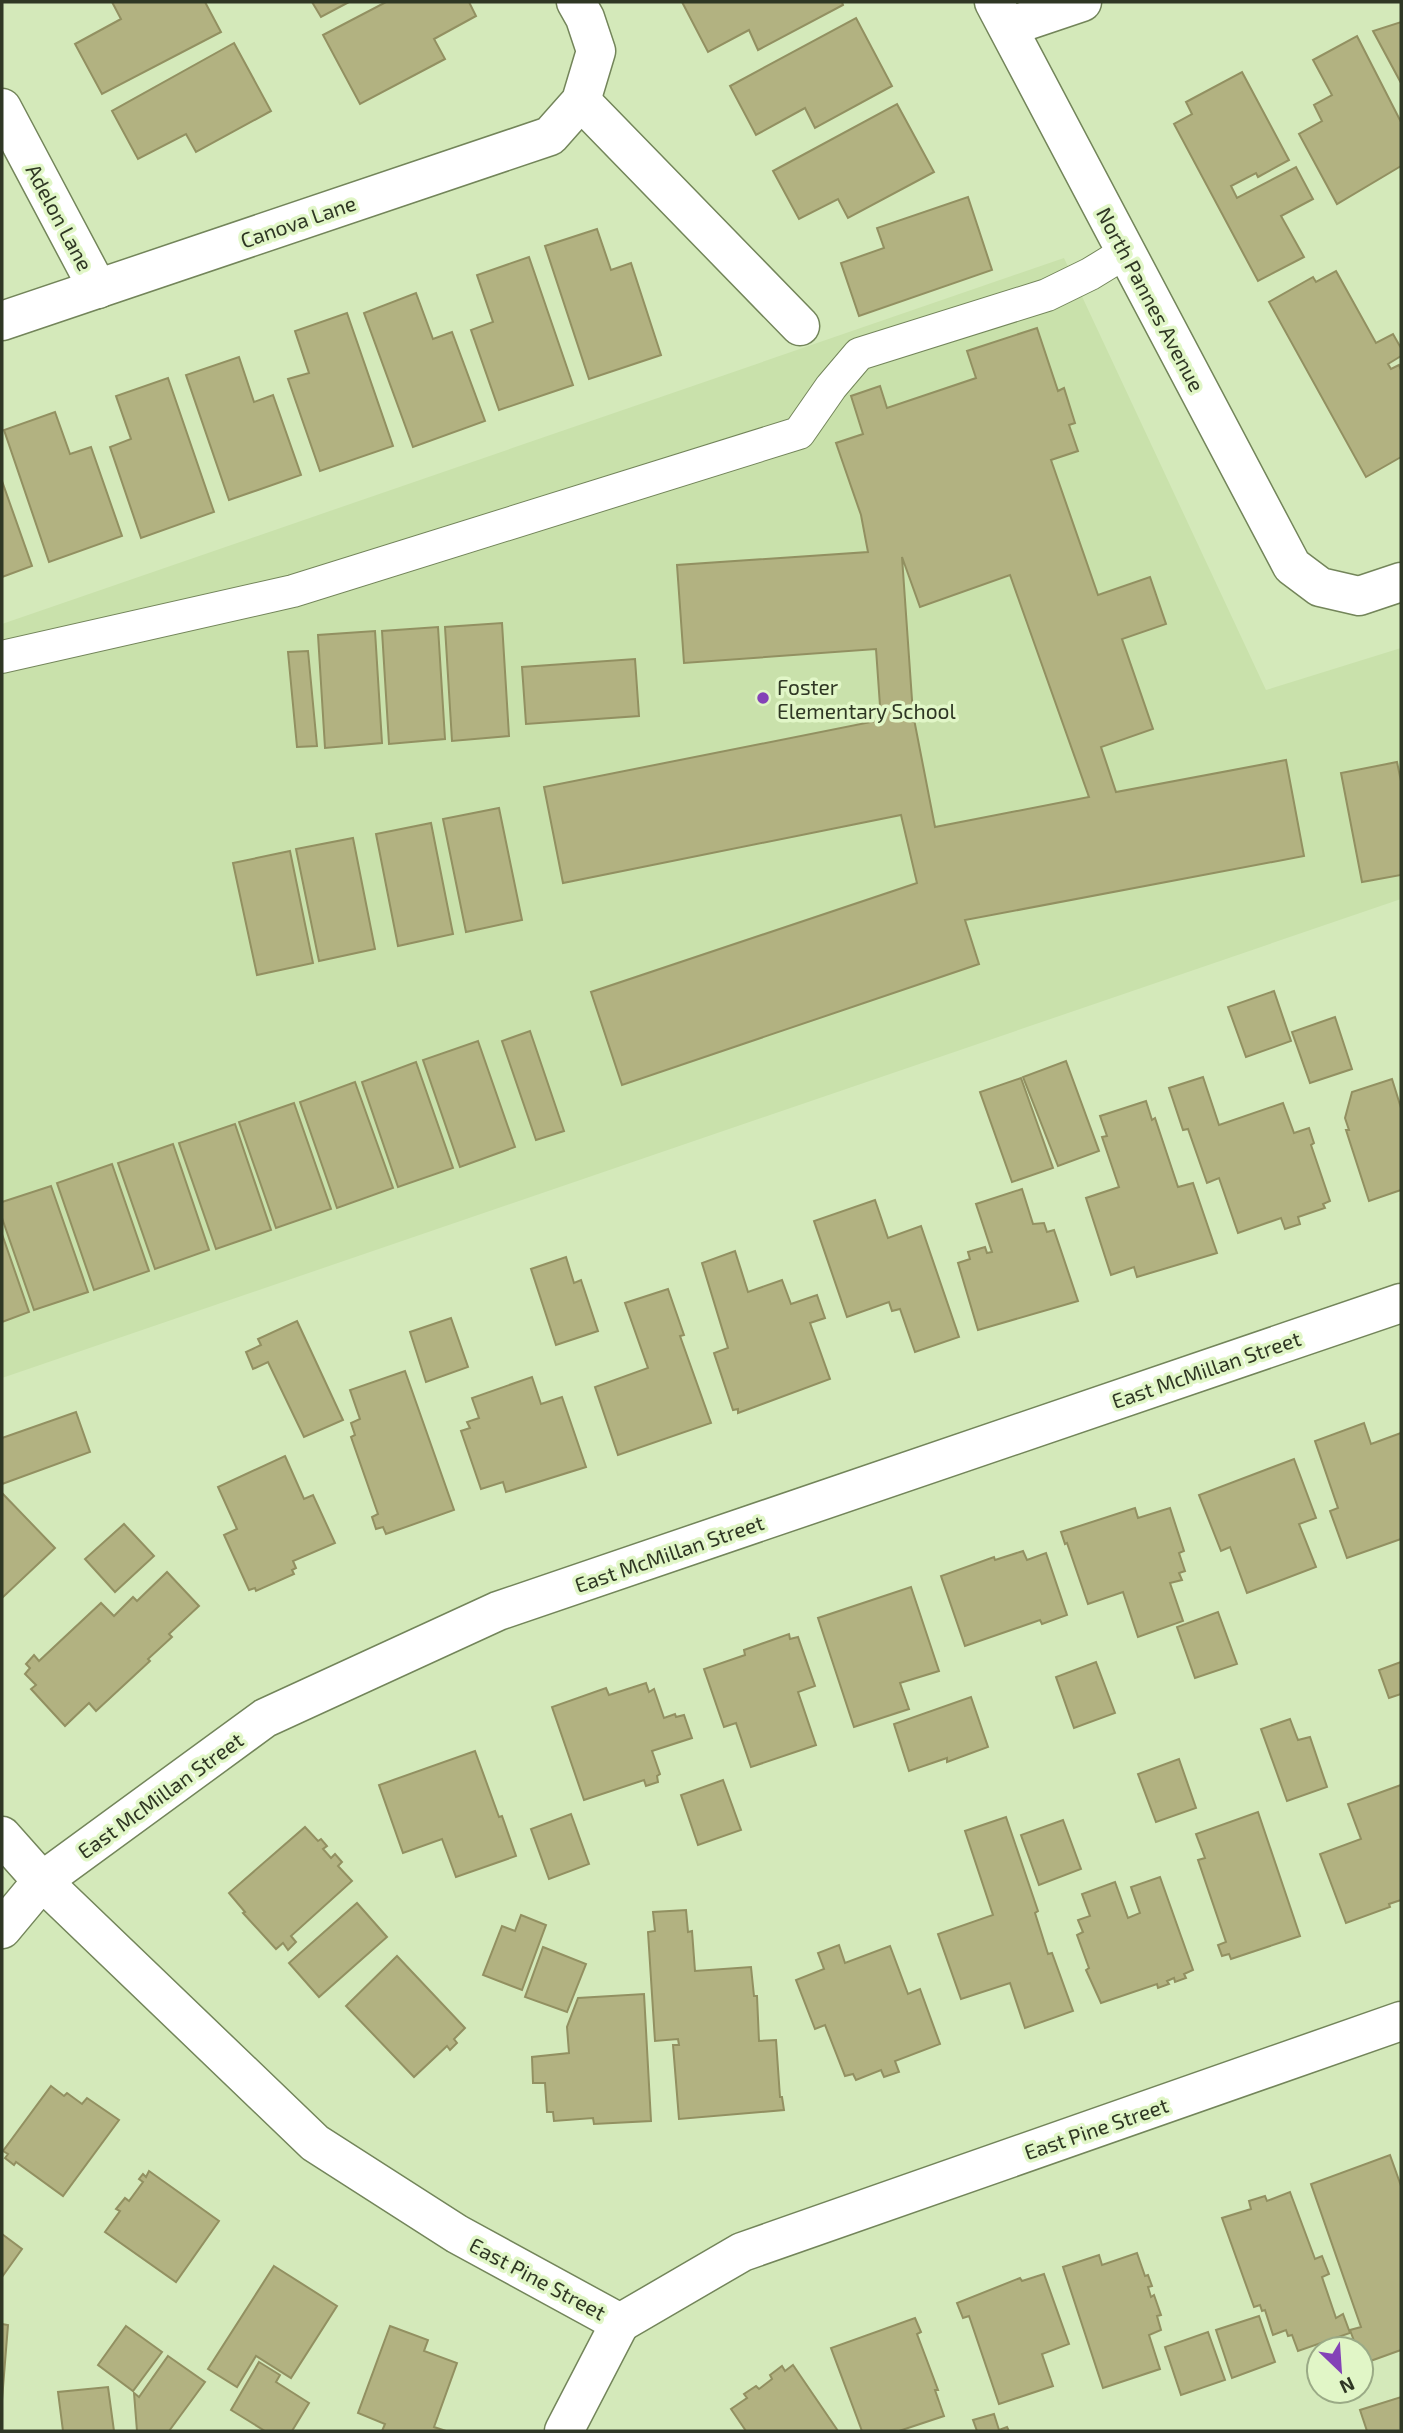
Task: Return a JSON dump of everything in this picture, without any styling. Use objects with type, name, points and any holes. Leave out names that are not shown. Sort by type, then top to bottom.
[{"type":"street","points":[[576,2],[585,18],[596,51],[581,101],[800,326]]},
{"type":"street","points":[[1001,14],[1082,2]]},
{"type":"street","name":"North Pannes Avenue","points":[[1001,14],[1292,566],[1320,587],[1359,596],[1401,582]]},
{"type":"street","name":"Canova Lane","points":[[2,321],[550,136],[581,101]]},
{"type":"street","name":"Adelon Lane","points":[[2,108],[98,289]]},
{"type":"street","name":"East McMillan Street","points":[[2,1929],[42,1881],[265,1718],[498,1611],[1401,1303]]},
{"type":"street","points":[[2,1836],[42,1881]]},
{"type":"street","name":"East Pine Street","points":[[42,1881],[316,2143],[457,2234],[620,2323],[741,2252],[1401,2021]]},
{"type":"street","points":[[564,2431],[620,2323]]},
{"type":"lane","points":[[2,657],[293,591],[799,433],[831,387],[859,354],[1047,295],[1090,274],[1126,252]]},
{"type":"shaded area","points":[[1064,258],[1266,690],[1401,648],[1401,899],[2,1378],[2,624]]},
{"type":"building","points":[[112,2],[205,2],[221,32],[102,94],[75,44],[121,19]]},
{"type":"building","points":[[312,2],[349,2],[321,17]]},
{"type":"building","points":[[386,2],[469,2],[476,16],[434,39],[445,59],[360,104],[323,35]]},
{"type":"building","points":[[682,2],[842,2],[843,5],[758,50],[749,30],[708,52]]},
{"type":"building","points":[[856,18],[892,86],[815,128],[805,108],[756,135],[730,86]]},
{"type":"building","points":[[1401,22],[1401,83],[1373,31]]},
{"type":"building","points":[[1357,36],[1401,122],[1401,166],[1337,204],[1299,134],[1322,121],[1314,105],[1332,95],[1313,60]]},
{"type":"building","points":[[234,43],[271,111],[196,152],[186,134],[138,159],[112,111]]},
{"type":"building","points":[[1242,72],[1289,160],[1258,177],[1256,173],[1231,186],[1237,198],[1296,167],[1313,199],[1281,216],[1304,257],[1258,281],[1174,124],[1192,114],[1186,102]]},
{"type":"building","points":[[897,104],[934,172],[848,218],[838,199],[799,219],[773,171]]},
{"type":"building","points":[[968,197],[992,270],[859,316],[841,263],[884,248],[877,228]]},
{"type":"building","points":[[597,229],[611,270],[631,263],[661,355],[589,379],[545,246]]},
{"type":"building","points":[[529,257],[573,385],[499,410],[471,330],[493,322],[477,275]]},
{"type":"building","points":[[1336,271],[1376,343],[1393,334],[1401,348],[1401,356],[1388,364],[1391,369],[1399,365],[1401,370],[1401,457],[1366,477],[1269,302],[1313,277],[1316,282]]},
{"type":"building","points":[[416,293],[433,339],[452,332],[485,421],[413,447],[364,313]]},
{"type":"building","points":[[347,313],[393,446],[320,471],[288,379],[309,373],[295,331]]},
{"type":"building","points":[[1037,328],[1058,391],[1064,388],[1075,423],[1069,425],[1078,451],[1051,460],[1098,595],[1150,577],[1166,624],[1122,639],[1153,729],[1101,747],[1116,792],[1286,760],[1304,856],[965,920],[979,964],[622,1085],[591,992],[917,883],[901,815],[563,883],[544,787],[881,720],[876,649],[684,663],[677,565],[868,552],[861,515],[836,443],[863,434],[851,396],[880,386],[887,408],[976,378],[967,351]],"holes":[[[902,557],[920,607],[1010,575],[1089,797],[935,827],[913,714]]]},
{"type":"building","points":[[239,357],[254,402],[273,395],[301,475],[229,500],[186,375]]},
{"type":"building","points":[[168,378],[214,512],[141,538],[110,447],[131,439],[116,396]]},
{"type":"building","points":[[55,412],[70,454],[91,447],[122,536],[49,562],[4,430]]},
{"type":"building","points":[[2,481],[32,566],[2,577]]},
{"type":"building","points":[[502,623],[509,736],[452,741],[445,627]]},
{"type":"building","points":[[438,627],[445,739],[389,744],[382,631]]},
{"type":"building","points":[[375,631],[382,743],[325,748],[318,635]]},
{"type":"building","points":[[308,651],[317,746],[297,747],[288,652]]},
{"type":"building","points":[[635,659],[639,716],[526,724],[522,667]]},
{"type":"building","points":[[1397,762],[1401,781],[1401,875],[1362,882],[1341,773]]},
{"type":"building","points":[[499,808],[522,920],[466,932],[443,819]]},
{"type":"building","points":[[431,823],[453,934],[398,946],[376,834]]},
{"type":"building","points":[[353,838],[375,949],[319,961],[296,849]]},
{"type":"building","points":[[290,851],[313,963],[257,975],[233,863]]},
{"type":"building","points":[[1274,991],[1291,1041],[1246,1057],[1228,1007]]},
{"type":"building","points":[[1335,1017],[1352,1069],[1310,1083],[1292,1032]]},
{"type":"building","points":[[530,1031],[564,1131],[536,1140],[502,1041]]},
{"type":"building","points":[[478,1041],[515,1147],[460,1167],[423,1060]]},
{"type":"building","points":[[1066,1061],[1099,1151],[1058,1166],[1023,1077]]},
{"type":"building","points":[[416,1062],[453,1168],[398,1187],[362,1082]]},
{"type":"building","points":[[1203,1077],[1219,1125],[1283,1103],[1294,1133],[1309,1128],[1314,1143],[1311,1145],[1330,1201],[1323,1204],[1325,1208],[1298,1217],[1300,1224],[1285,1229],[1281,1218],[1238,1233],[1219,1178],[1207,1183],[1188,1129],[1183,1130],[1169,1088]]},
{"type":"building","points":[[1021,1078],[1053,1168],[1012,1182],[980,1092]]},
{"type":"building","points":[[1392,1079],[1401,1108],[1401,1190],[1369,1201],[1346,1130],[1349,1130],[1345,1118],[1352,1092]]},
{"type":"building","points":[[355,1082],[393,1188],[337,1208],[300,1102]]},
{"type":"building","points":[[1146,1101],[1152,1120],[1155,1118],[1178,1187],[1193,1183],[1217,1253],[1137,1277],[1134,1267],[1111,1275],[1086,1198],[1119,1187],[1102,1137],[1107,1136],[1100,1116]]},
{"type":"building","points":[[294,1103],[331,1209],[276,1228],[239,1122]]},
{"type":"building","points":[[235,1124],[271,1230],[216,1249],[179,1143]]},
{"type":"building","points":[[173,1144],[209,1250],[155,1269],[118,1163]]},
{"type":"building","points":[[112,1164],[149,1271],[94,1290],[57,1183]]},
{"type":"building","points":[[51,1186],[88,1292],[34,1310],[2,1218],[2,1202]]},
{"type":"building","points":[[1022,1189],[1033,1224],[1044,1223],[1047,1232],[1054,1230],[1078,1301],[978,1330],[958,1263],[970,1259],[968,1252],[985,1247],[987,1253],[992,1252],[976,1204]]},
{"type":"building","points":[[875,1200],[888,1238],[921,1226],[959,1337],[915,1352],[900,1309],[892,1311],[889,1302],[847,1317],[814,1221]]},
{"type":"building","points":[[2,1234],[29,1312],[2,1322]]},
{"type":"building","points":[[735,1251],[748,1292],[782,1280],[791,1304],[817,1295],[825,1318],[810,1323],[830,1379],[738,1413],[738,1409],[733,1410],[714,1353],[728,1348],[702,1263]]},
{"type":"building","points":[[566,1257],[574,1283],[581,1280],[598,1331],[556,1345],[531,1269]]},
{"type":"building","points":[[668,1289],[684,1335],[680,1336],[711,1423],[618,1455],[595,1387],[648,1368],[625,1303]]},
{"type":"building","points":[[451,1318],[468,1367],[426,1382],[410,1332]]},
{"type":"building","points":[[297,1321],[343,1420],[304,1437],[268,1362],[253,1369],[246,1352],[261,1345],[258,1339]]},
{"type":"building","points":[[405,1371],[454,1510],[386,1534],[383,1527],[376,1529],[372,1517],[378,1514],[351,1437],[355,1435],[351,1423],[360,1419],[350,1390]]},
{"type":"building","points":[[532,1377],[541,1404],[562,1397],[586,1467],[506,1492],[503,1482],[481,1489],[461,1431],[470,1428],[467,1422],[479,1418],[472,1398]]},
{"type":"building","points":[[76,1412],[90,1452],[2,1484],[2,1438]]},
{"type":"building","points":[[1364,1423],[1371,1444],[1401,1433],[1401,1539],[1347,1558],[1330,1511],[1338,1508],[1315,1441]]},
{"type":"building","points":[[285,1456],[304,1499],[313,1495],[335,1543],[293,1561],[296,1568],[292,1570],[294,1574],[256,1591],[255,1588],[249,1590],[224,1535],[237,1529],[218,1487]]},
{"type":"building","points":[[1294,1459],[1316,1518],[1299,1524],[1316,1567],[1247,1593],[1230,1547],[1221,1551],[1199,1495]]},
{"type":"building","points":[[2,1493],[55,1548],[2,1598]]},
{"type":"building","points":[[1135,1508],[1138,1518],[1170,1508],[1184,1551],[1179,1553],[1185,1571],[1179,1573],[1182,1580],[1170,1583],[1183,1621],[1138,1637],[1123,1592],[1088,1604],[1061,1532]]},
{"type":"building","points":[[124,1524],[154,1556],[115,1592],[85,1559]]},
{"type":"building","points":[[1023,1551],[1027,1560],[1046,1553],[1067,1615],[1042,1624],[1040,1620],[965,1646],[941,1576],[994,1557],[995,1560]]},
{"type":"building","points":[[167,1572],[199,1606],[169,1634],[172,1637],[148,1659],[150,1661],[96,1711],[89,1703],[65,1726],[31,1689],[36,1685],[25,1674],[30,1668],[26,1664],[34,1655],[39,1661],[101,1603],[114,1616],[133,1597],[137,1601]]},
{"type":"building","points":[[911,1587],[939,1671],[900,1683],[909,1709],[854,1727],[818,1618]]},
{"type":"building","points":[[1218,1612],[1237,1664],[1195,1678],[1177,1627]]},
{"type":"building","points":[[789,1634],[790,1639],[798,1637],[815,1686],[798,1692],[816,1745],[751,1767],[736,1723],[724,1727],[704,1669],[745,1655],[744,1650]]},
{"type":"building","points":[[1096,1662],[1115,1713],[1074,1728],[1056,1677]]},
{"type":"building","points":[[1401,1662],[1401,1694],[1389,1698],[1379,1670]]},
{"type":"building","points":[[646,1683],[649,1692],[654,1689],[664,1718],[675,1714],[676,1717],[684,1715],[692,1738],[652,1751],[660,1774],[657,1776],[658,1782],[646,1786],[644,1780],[584,1800],[552,1707],[606,1688],[609,1695]]},
{"type":"building","points":[[971,1697],[988,1747],[947,1762],[947,1758],[909,1771],[894,1724]]},
{"type":"building","points":[[1290,1719],[1298,1740],[1310,1737],[1327,1787],[1287,1801],[1261,1729]]},
{"type":"building","points":[[475,1751],[516,1856],[456,1877],[442,1839],[403,1853],[379,1785]]},
{"type":"building","points":[[1179,1759],[1196,1808],[1156,1822],[1138,1774]]},
{"type":"building","points":[[723,1780],[741,1830],[698,1845],[681,1795]]},
{"type":"building","points":[[1401,1785],[1401,1900],[1389,1904],[1390,1907],[1346,1923],[1320,1854],[1361,1839],[1348,1804]]},
{"type":"building","points":[[1258,1812],[1300,1936],[1231,1959],[1229,1954],[1222,1956],[1218,1945],[1226,1942],[1198,1860],[1205,1858],[1196,1834]]},
{"type":"building","points":[[571,1814],[589,1864],[549,1879],[531,1829]]},
{"type":"building","points":[[1006,1817],[1038,1911],[1035,1913],[1048,1954],[1052,1953],[1073,2011],[1025,2028],[1010,1983],[961,1999],[938,1934],[993,1915],[965,1831]]},
{"type":"building","points":[[1063,1820],[1081,1869],[1039,1885],[1021,1835]]},
{"type":"building","points":[[305,1827],[327,1846],[323,1849],[331,1858],[335,1854],[342,1862],[338,1866],[352,1881],[291,1936],[296,1942],[288,1950],[283,1943],[276,1949],[243,1913],[245,1912],[229,1893]]},
{"type":"building","points":[[1160,1877],[1193,1970],[1184,1974],[1186,1978],[1175,1982],[1174,1978],[1167,1981],[1169,1984],[1158,1988],[1157,1984],[1101,2003],[1086,1970],[1089,1968],[1077,1935],[1083,1932],[1078,1920],[1090,1916],[1082,1894],[1115,1882],[1128,1918],[1140,1913],[1131,1887]]},
{"type":"building","points":[[357,1903],[387,1937],[319,1997],[289,1963]]},
{"type":"building","points":[[686,1910],[688,1932],[692,1931],[695,1971],[751,1967],[754,1996],[757,1996],[759,2041],[776,2040],[780,2097],[784,2110],[679,2119],[673,2045],[679,2045],[678,2039],[655,2041],[648,1932],[655,1931],[653,1912]]},
{"type":"building","points":[[521,1915],[546,1925],[522,1990],[483,1975],[502,1926],[515,1931]]},
{"type":"building","points":[[839,1945],[845,1963],[890,1946],[908,1994],[920,1989],[940,2044],[895,2061],[899,2072],[884,2077],[881,2070],[856,2080],[853,2074],[845,2076],[825,2025],[815,2029],[796,1980],[824,1969],[818,1953]]},
{"type":"building","points":[[543,1947],[586,1964],[567,2012],[525,1997]]},
{"type":"building","points":[[397,1956],[465,2028],[454,2039],[457,2043],[450,2050],[447,2046],[414,2077],[346,2006]]},
{"type":"building","points":[[644,1994],[651,2121],[594,2124],[593,2118],[554,2121],[553,2112],[547,2112],[545,2083],[533,2083],[532,2057],[569,2053],[567,2027],[578,1998]]},
{"type":"building","points":[[51,2086],[64,2096],[67,2093],[82,2104],[87,2098],[119,2120],[63,2196],[16,2162],[14,2165],[5,2158],[8,2154],[3,2151]]},
{"type":"building","points":[[1390,2155],[1401,2186],[1401,2350],[1375,2359],[1375,2335],[1352,2335],[1350,2330],[1361,2327],[1311,2184]]},
{"type":"building","points":[[149,2171],[219,2221],[176,2282],[105,2232],[120,2211],[116,2209],[125,2198],[129,2201],[143,2182],[139,2179],[143,2174],[146,2177]]},
{"type":"building","points":[[1290,2192],[1315,2259],[1322,2256],[1329,2274],[1322,2277],[1336,2318],[1343,2314],[1350,2333],[1305,2335],[1305,2349],[1298,2351],[1292,2335],[1288,2336],[1286,2330],[1273,2335],[1265,2310],[1262,2311],[1260,2305],[1254,2307],[1222,2218],[1251,2209],[1249,2201],[1265,2196],[1267,2201]]},
{"type":"building","points":[[2,2234],[22,2249],[2,2277]]},
{"type":"building","points":[[1137,2253],[1145,2276],[1148,2275],[1152,2286],[1148,2287],[1151,2297],[1154,2295],[1161,2315],[1157,2316],[1161,2330],[1149,2335],[1160,2369],[1103,2388],[1063,2267],[1099,2255],[1102,2265]]},
{"type":"building","points":[[274,2266],[337,2306],[291,2378],[256,2356],[237,2387],[208,2369]]},
{"type":"building","points":[[1044,2274],[1069,2344],[1042,2354],[1053,2386],[999,2404],[969,2316],[963,2318],[957,2303],[1020,2278],[1022,2281]]},
{"type":"building","points":[[1259,2316],[1275,2362],[1232,2378],[1216,2330]]},
{"type":"building","points":[[915,2318],[921,2332],[917,2334],[938,2390],[935,2390],[944,2416],[899,2431],[862,2431],[831,2348]]},
{"type":"building","points":[[2,2324],[8,2325],[2,2400]]},
{"type":"building","points":[[126,2326],[162,2352],[133,2391],[98,2365]]},
{"type":"building","points":[[390,2326],[428,2340],[424,2351],[457,2363],[434,2427],[446,2431],[382,2431],[385,2424],[358,2413]]},
{"type":"building","points":[[1208,2332],[1225,2380],[1181,2395],[1165,2347]]},
{"type":"building","points":[[168,2356],[205,2382],[169,2431],[137,2431],[134,2393],[139,2397]]},
{"type":"building","points":[[259,2362],[280,2375],[276,2382],[309,2403],[292,2431],[265,2431],[231,2410]]},
{"type":"building","points":[[793,2365],[838,2431],[746,2431],[731,2409],[747,2398],[744,2394],[756,2386],[759,2389],[772,2379],[770,2375],[782,2366],[785,2371]]},
{"type":"building","points":[[108,2387],[114,2431],[63,2431],[58,2392]]},
{"type":"building","points":[[1401,2397],[1401,2431],[1367,2431],[1360,2410]]},
{"type":"building","points":[[994,2414],[999,2430],[1007,2427],[1009,2431],[977,2431],[973,2420]]},
{"type":"place","name":"Foster Elementary School","points":[[763,698]]}]
